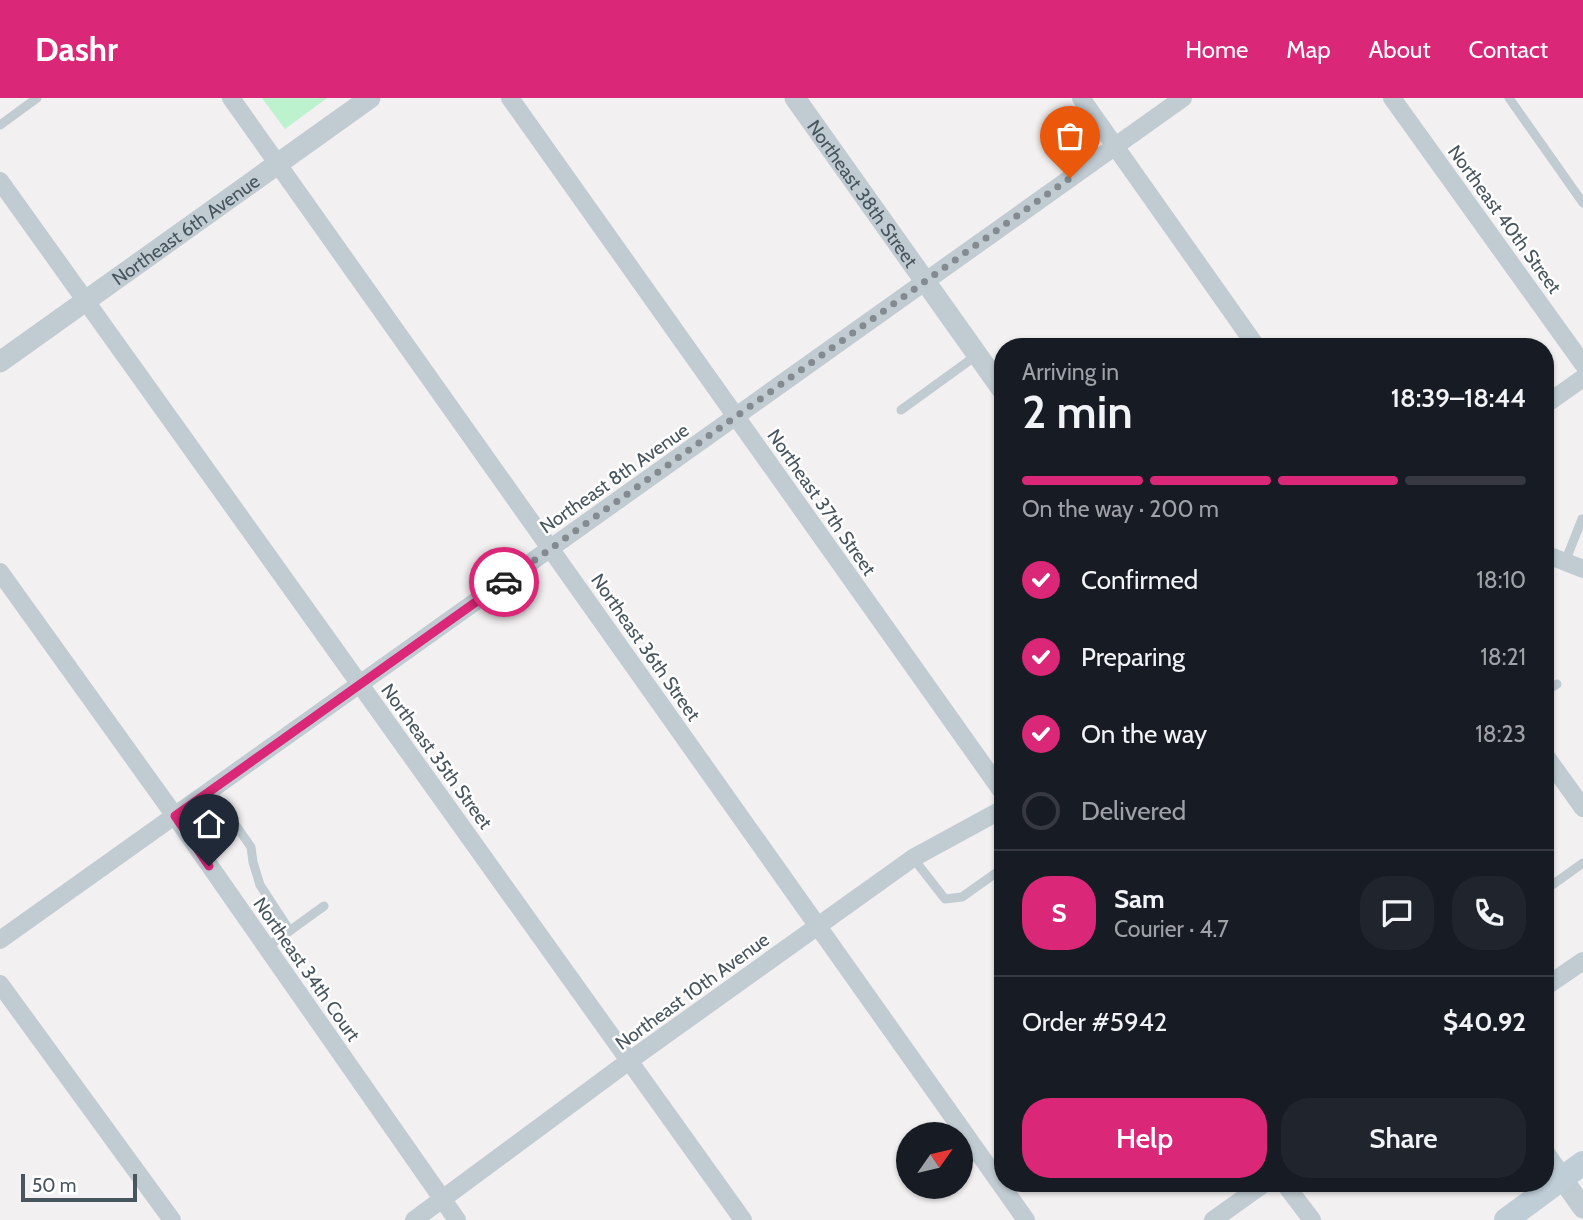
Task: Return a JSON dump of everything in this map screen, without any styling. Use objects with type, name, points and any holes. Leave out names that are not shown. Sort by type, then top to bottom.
[{"type":"main road","points":[[1554,1186],[1583,1163]]},
{"type":"main road","points":[[1506,1220],[1546,1192]]},
{"type":"street","name":"Northeast 36th Street","points":[[231,98],[994,1175]]},
{"type":"street","name":"Northeast 6th Avenue","points":[[0,362],[370,98]]},
{"type":"street","name":"Northeast 37th Street","points":[[510,98],[994,780]]},
{"type":"street","name":"Northeast 38th Street","points":[[795,98],[994,379]]},
{"type":"street","points":[[1081,98],[1250,338]]},
{"type":"street","name":"Northeast 8th Avenue","points":[[0,940],[1183,98]]},
{"type":"street","name":"Northeast 40th Street","points":[[1392,98],[1583,364]]},
{"type":"street","name":"Northeast 35th Street","points":[[0,181],[743,1220]]},
{"type":"street","points":[[1554,399],[1583,378]]},
{"type":"street","points":[[1554,558],[1583,569]]},
{"type":"street","name":"Northeast 34th Court","points":[[0,572],[175,816],[457,1220]]},
{"type":"street","points":[[1554,768],[1583,808]]},
{"type":"street","name":"Northeast 10th Avenue","points":[[414,1220],[629,1061],[914,858],[994,814]]},
{"type":"street","points":[[1554,981],[1583,961]]},
{"type":"street","points":[[0,984],[172,1220]]},
{"type":"street","points":[[1554,1167],[1583,1208]]},
{"type":"street","name":"Northeast 36th Street","points":[[1006,1192],[1026,1220]]},
{"type":"street","points":[[1213,1220],[1252,1192]]},
{"type":"street","points":[[1291,1192],[1312,1220]]},
{"type":"lane","points":[[0,125],[37,98]]},
{"type":"lane","points":[[1509,98],[1583,203]]},
{"type":"lane","points":[[901,410],[977,355]]},
{"type":"lane","points":[[1565,562],[1582,519]]},
{"type":"lane","points":[[211,790],[251,847],[260,885],[290,931]]},
{"type":"lane","points":[[914,858],[946,899],[962,897],[994,874]]},
{"type":"lane","points":[[1554,884],[1583,863]]},
{"type":"lane","points":[[266,948],[324,906]]},
{"type":"green space","points":[[262,98],[327,98],[285,129]]},
{"type":"way so far","points":[[504,582],[1070,178]]},
{"type":"route","points":[[209,866],[175,816],[504,582]]}]
